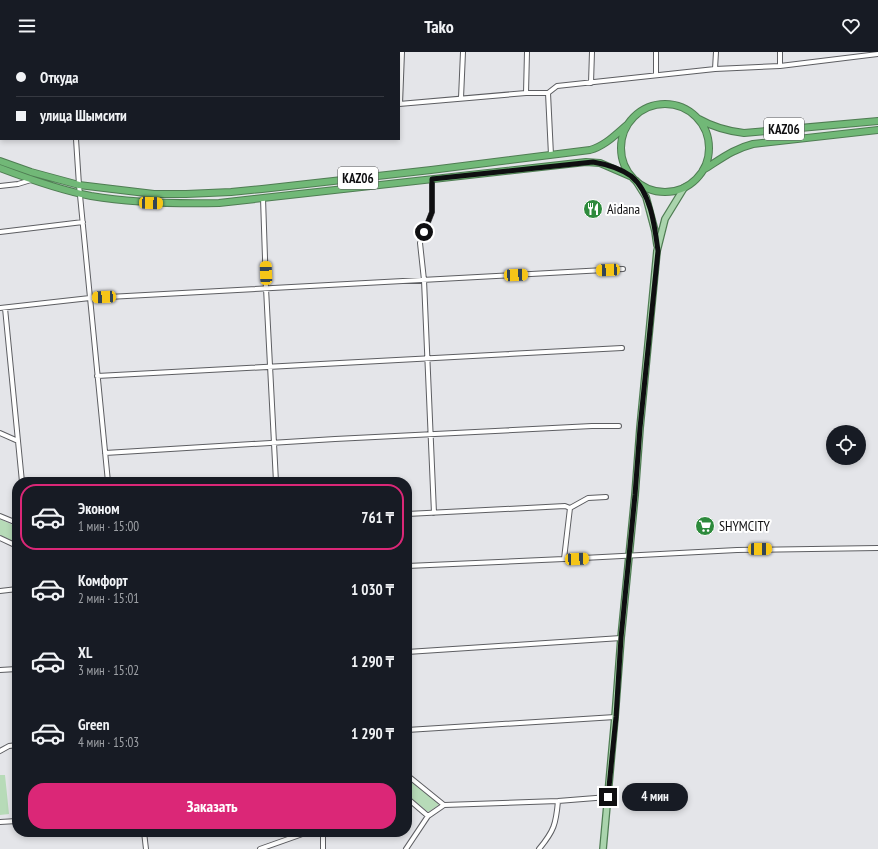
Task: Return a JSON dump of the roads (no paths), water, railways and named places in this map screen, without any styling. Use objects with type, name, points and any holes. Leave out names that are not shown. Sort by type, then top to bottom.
[{"type":"highway","name":"KАZ06","points":[[0,161],[31,172],[79,185],[154,194],[225,192],[431,170],[597,148],[628,124],[639,112],[659,105],[675,106],[686,110],[717,128],[730,132],[744,133],[878,121]]},
{"type":"highway","name":"KАZ06","points":[[0,168],[32,180],[81,193],[122,200],[168,204],[219,203],[593,162],[614,168],[630,176],[646,188],[659,192],[672,192],[684,188],[698,177],[703,170],[708,157],[708,140],[704,129],[694,116]]},
{"type":"highway","name":"KАZ06","points":[[628,124],[622,137],[621,150],[623,164],[630,176]]},
{"type":"highway","name":"KАZ06","points":[[703,170],[727,154],[739,148],[754,144],[878,130]]},
{"type":"main road","points":[[636,181],[646,197],[655,231],[658,251]]},
{"type":"main road","points":[[603,849],[616,717],[628,556],[658,251],[665,219],[684,188]]},
{"type":"street","points":[[400,87],[402,52]]},
{"type":"street","points":[[461,98],[463,52]]},
{"type":"street","points":[[526,93],[527,52]]},
{"type":"street","points":[[591,82],[592,52]]},
{"type":"street","points":[[656,52],[656,75]]},
{"type":"street","points":[[715,69],[716,52]]},
{"type":"street","points":[[780,52],[780,66]]},
{"type":"street","points":[[844,52],[844,59]]},
{"type":"street","points":[[400,104],[526,93],[548,93],[557,86],[715,69],[780,66],[878,54]]},
{"type":"street","points":[[548,93],[551,155]]},
{"type":"street","points":[[76,140],[79,185],[81,193],[107,477]]},
{"type":"street","points":[[432,179],[432,212],[420,243],[424,280],[434,513]]},
{"type":"street","points":[[0,186],[18,184],[32,180]]},
{"type":"street","points":[[263,198],[276,477]]},
{"type":"street","points":[[0,232],[83,222]]},
{"type":"street","points":[[0,308],[90,298],[623,269]]},
{"type":"street","points":[[5,308],[22,477]]},
{"type":"street","points":[[97,376],[622,348]]},
{"type":"street","points":[[105,454],[275,443],[592,426],[619,426]]},
{"type":"street","points":[[0,432],[18,441]]},
{"type":"street","points":[[412,514],[565,506],[570,508],[588,498],[606,497]]},
{"type":"street","points":[[564,559],[570,508]]},
{"type":"street","points":[[0,516],[12,520]]},
{"type":"street","points":[[0,538],[12,544]]},
{"type":"street","points":[[412,566],[737,550],[878,548]]},
{"type":"street","points":[[0,591],[12,590]]},
{"type":"street","points":[[412,652],[621,638]]},
{"type":"street","points":[[0,670],[12,669]]},
{"type":"street","points":[[412,730],[616,717]]},
{"type":"street","points":[[0,751],[12,746]]},
{"type":"street","points":[[412,779],[444,805]]},
{"type":"street","points":[[406,849],[428,816],[444,805],[558,801],[608,797]]},
{"type":"street","points":[[539,849],[551,834],[556,818],[558,801]]},
{"type":"street","points":[[412,802],[428,816]]},
{"type":"street","points":[[0,822],[12,821]]},
{"type":"street","points":[[145,837],[146,849]]},
{"type":"street","points":[[260,849],[294,837]]},
{"type":"street","points":[[323,837],[323,849]]},
{"type":"place","name":"Aidana","points":[[593,209]]},
{"type":"place","name":"SHYMCITY","points":[[705,526]]}]
